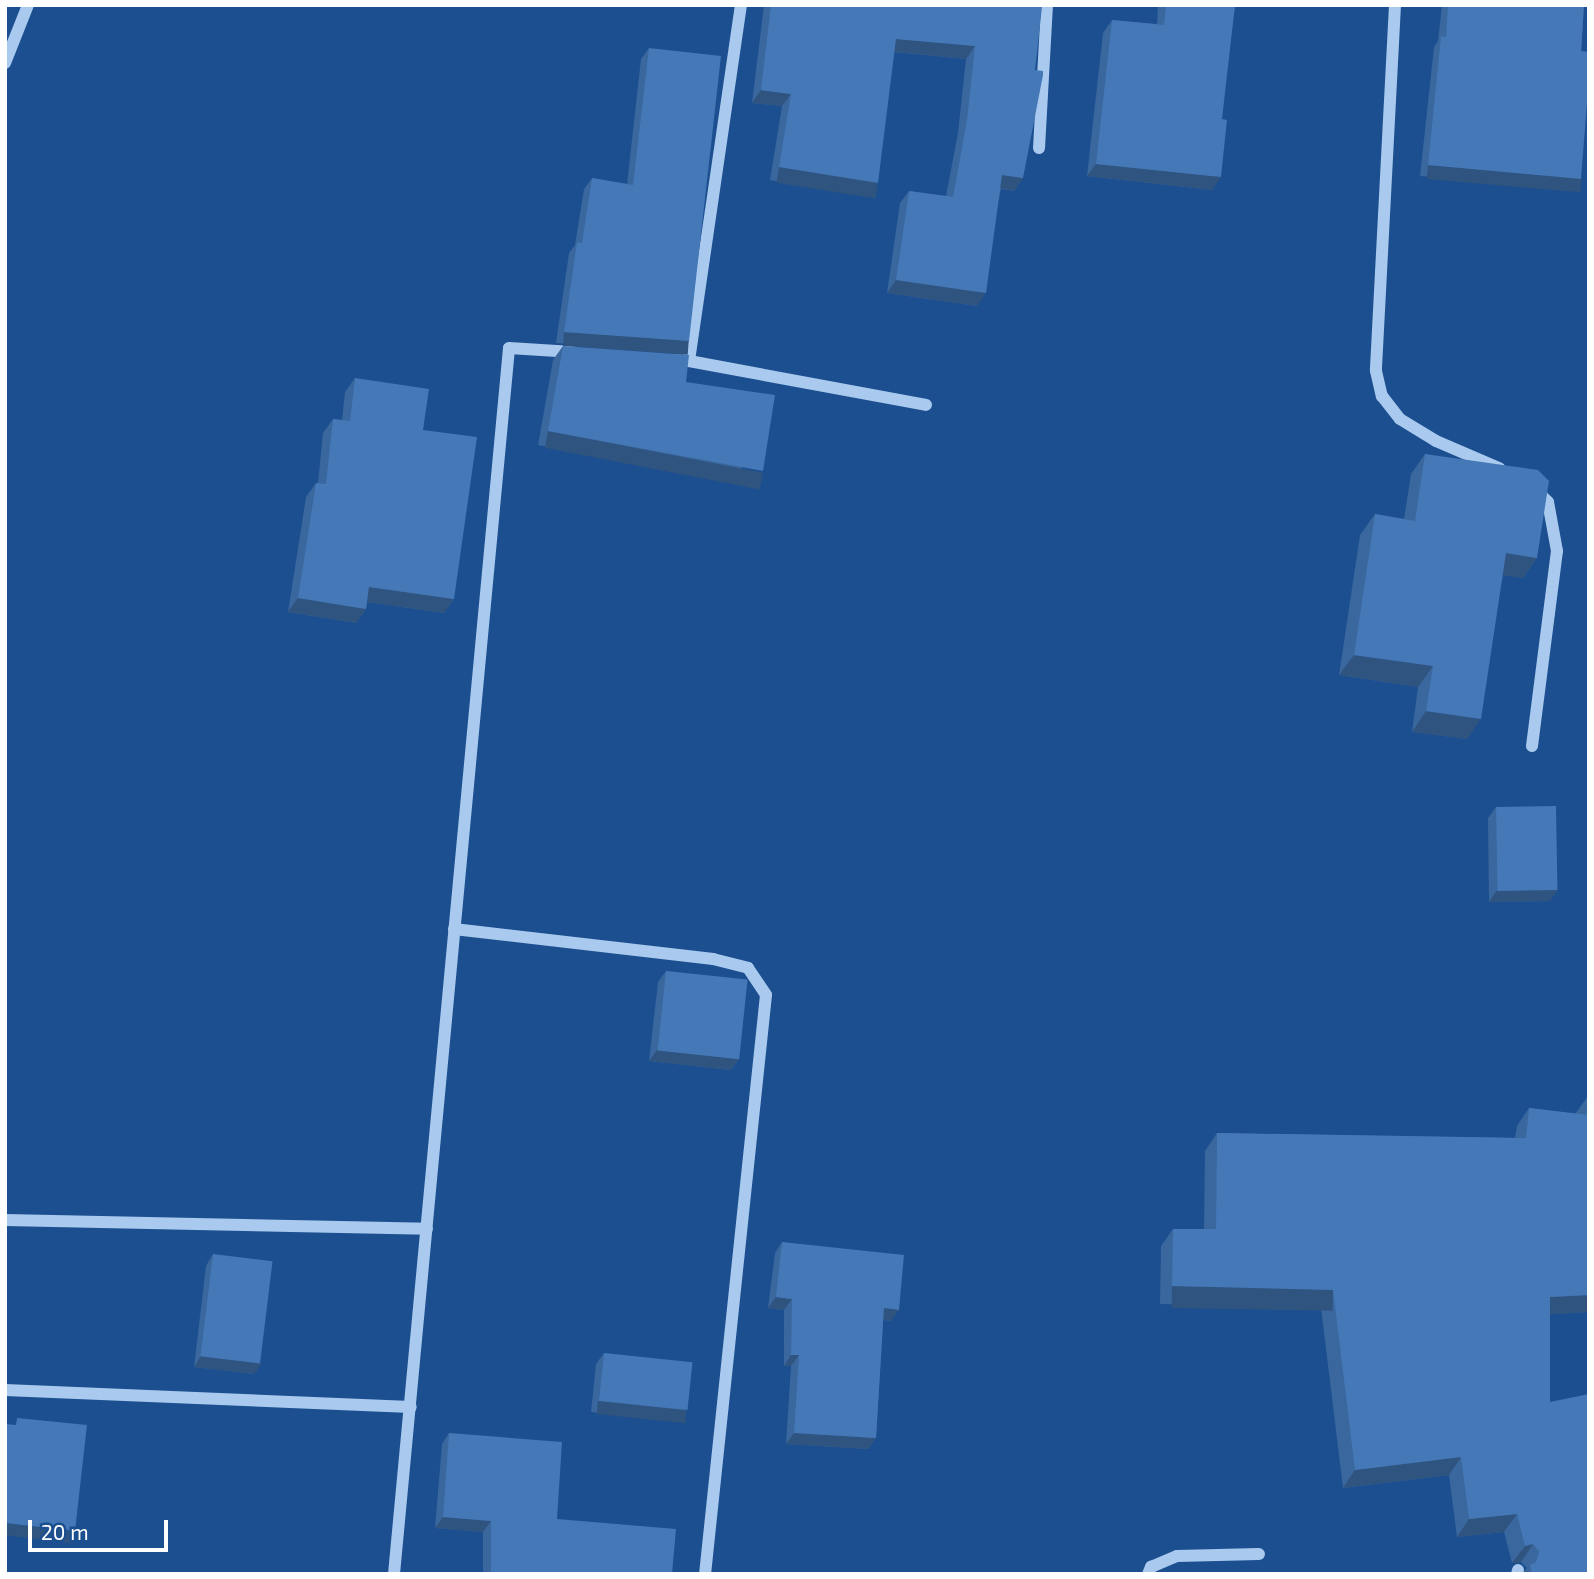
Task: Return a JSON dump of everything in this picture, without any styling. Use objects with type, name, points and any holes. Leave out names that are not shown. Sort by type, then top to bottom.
[{"type":"street","points":[[5,63],[29,5]]},
{"type":"street","points":[[689,361],[741,5]]},
{"type":"street","points":[[1039,148],[1047,5]]},
{"type":"street","points":[[1395,5],[1376,371],[1382,396],[1400,419],[1436,441],[1516,475],[1548,502],[1557,551],[1532,746]]},
{"type":"street","points":[[394,1574],[509,348],[593,354]]},
{"type":"street","points":[[662,359],[689,361],[926,405]]},
{"type":"street","points":[[454,929],[713,958],[748,968],[766,995],[705,1574]]},
{"type":"street","points":[[5,1220],[427,1229]]},
{"type":"street","points":[[5,1390],[411,1407]]},
{"type":"street","points":[[1148,1574],[1151,1567],[1177,1556],[1259,1554]]},
{"type":"building","points":[[771,5],[1042,7],[1035,70],[1043,71],[1043,75],[1023,178],[1002,175],[986,293],[896,280],[909,191],[953,197],[967,120],[975,46],[896,39],[878,183],[779,167],[791,94],[761,90]]},
{"type":"building","points":[[1166,5],[1235,5],[1222,119],[1227,120],[1221,177],[1096,164],[1112,20],[1164,25]]},
{"type":"building","points":[[1448,5],[1584,5],[1581,51],[1589,52],[1589,77],[1581,179],[1428,165],[1441,36],[1446,37]]},
{"type":"building","points":[[649,48],[721,56],[689,341],[564,332],[577,242],[582,243],[592,178],[633,185]]},
{"type":"building","points":[[563,346],[689,355],[686,382],[775,395],[763,471],[548,431]]},
{"type":"building","points":[[355,378],[429,389],[423,430],[477,437],[454,599],[369,587],[366,609],[298,598],[316,483],[326,484],[333,419],[350,421]]},
{"type":"building","points":[[1425,454],[1538,470],[1549,481],[1537,558],[1506,553],[1481,719],[1426,711],[1433,666],[1354,655],[1375,514],[1415,521]]},
{"type":"building","points":[[1556,806],[1557,890],[1497,891],[1496,807]]},
{"type":"building","points":[[666,971],[748,980],[739,1059],[658,1051]]},
{"type":"building","points":[[1529,1108],[1589,1115],[1589,1295],[1550,1297],[1550,1402],[1589,1394],[1589,1574],[1532,1574],[1530,1565],[1536,1562],[1539,1551],[1533,1544],[1525,1546],[1517,1514],[1469,1519],[1461,1457],[1355,1470],[1333,1290],[1172,1286],[1173,1229],[1216,1229],[1217,1133],[1526,1138]]},
{"type":"building","points":[[782,1242],[904,1255],[899,1310],[884,1308],[876,1438],[794,1433],[799,1355],[791,1355],[792,1299],[776,1297]]},
{"type":"building","points":[[213,1254],[273,1261],[260,1364],[200,1356]]},
{"type":"building","points":[[604,1353],[693,1362],[687,1410],[599,1401]]},
{"type":"building","points":[[17,1418],[87,1425],[75,1531],[5,1523],[5,1424],[16,1425]]},
{"type":"building","points":[[449,1433],[562,1442],[557,1519],[676,1529],[672,1574],[491,1574],[491,1521],[443,1517]]}]
